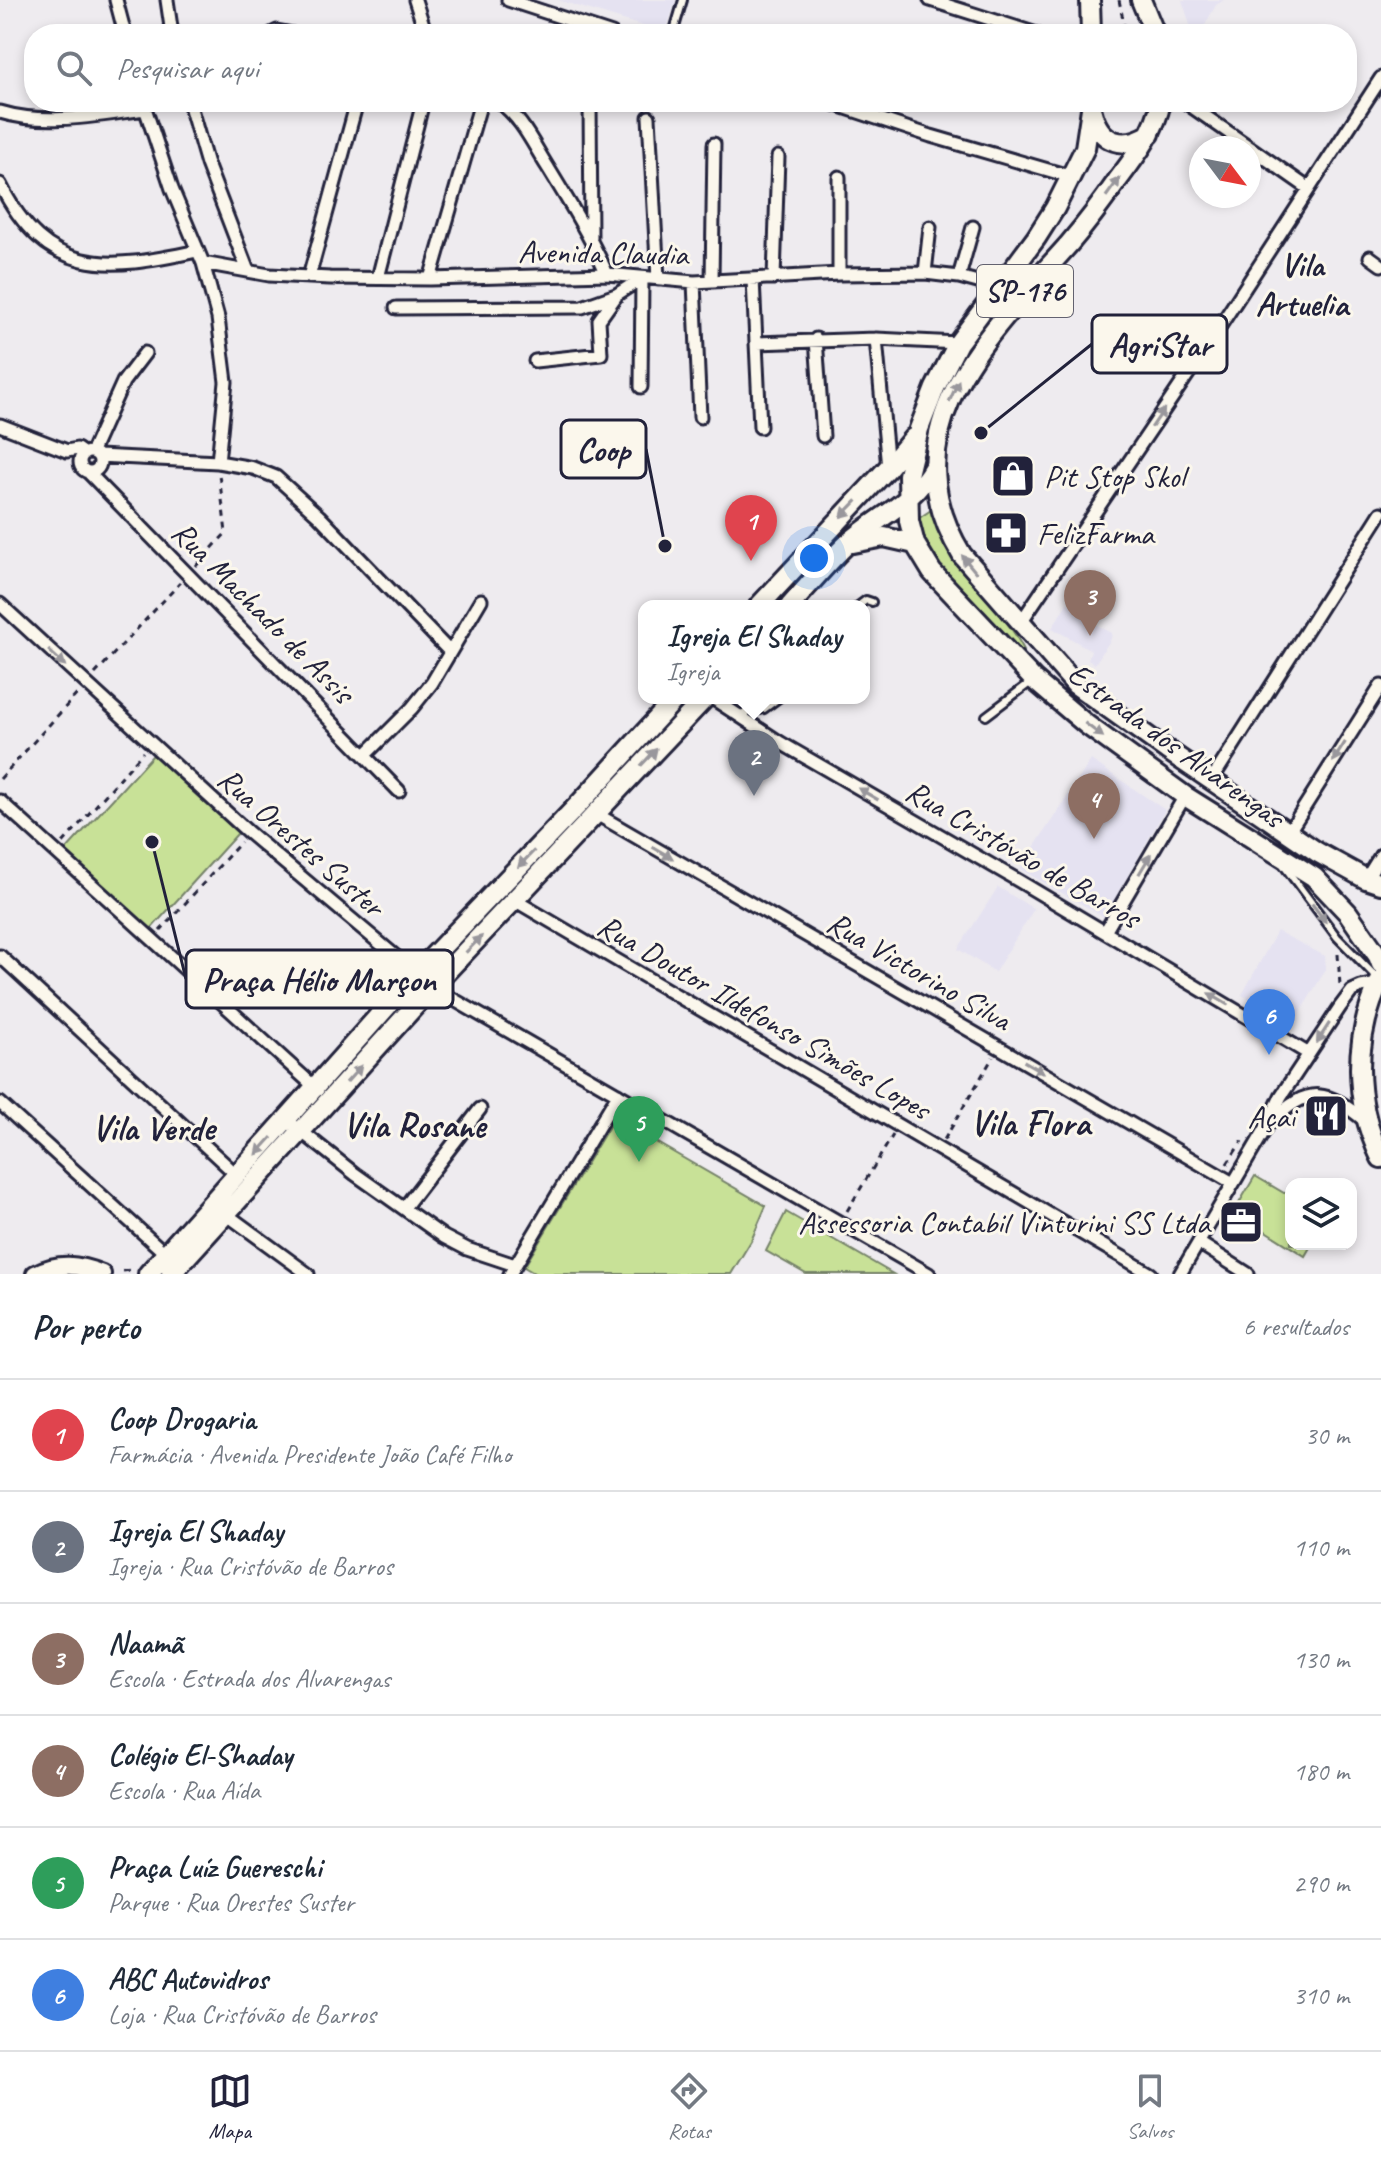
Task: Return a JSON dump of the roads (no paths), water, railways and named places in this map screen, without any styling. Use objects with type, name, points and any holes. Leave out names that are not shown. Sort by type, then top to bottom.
[{"type":"main road","points":[[1090,0],[1091,24]]},
{"type":"main road","points":[[1141,0],[1151,24]]},
{"type":"main road","name":"Estrada dos Alvarengas","points":[[1091,112],[1085,148],[1072,177],[1036,238],[958,343],[935,388],[919,429],[908,475],[909,521],[915,544],[932,572],[1034,680],[1087,725],[1185,796],[1314,877],[1335,898],[1369,942],[1381,964]]},
{"type":"main road","points":[[1093,112],[1098,128],[1116,142],[1129,143],[1150,134]]},
{"type":"main road","name":"Estrada dos Alvarengas","points":[[1158,112],[1150,134],[1087,223],[1000,320],[973,355],[940,428],[934,466],[940,502],[952,538],[968,562],[1076,685],[1288,833],[1374,881]]},
{"type":"main road","points":[[765,600],[888,468],[919,429]]},
{"type":"main road","points":[[795,600],[846,544],[907,501],[922,486],[934,466]]},
{"type":"main road","points":[[846,544],[884,537],[915,544]]},
{"type":"main road","points":[[1034,680],[1050,677],[1076,685]]},
{"type":"main road","points":[[171,1274],[220,1209],[295,1126],[316,1088],[416,974],[671,704]]},
{"type":"main road","points":[[295,1126],[331,1101],[432,987],[699,704]]},
{"type":"main road","points":[[1380,981],[1364,1028],[1360,1058],[1361,1098],[1366,1121],[1381,1158]]},
{"type":"main road","points":[[148,1274],[166,1254],[220,1209]]},
{"type":"street","points":[[116,0],[122,24]]},
{"type":"street","points":[[167,0],[171,24]]},
{"type":"street","points":[[415,0],[423,24]]},
{"type":"street","points":[[508,0],[581,24]]},
{"type":"street","points":[[930,0],[1006,24]]},
{"type":"street","points":[[1021,622],[1209,343],[1381,78]]},
{"type":"street","points":[[0,112],[43,118],[86,117],[110,112]]},
{"type":"street","points":[[146,112],[172,189],[203,263],[218,318],[226,382],[218,462]]},
{"type":"street","points":[[192,112],[207,164],[248,271]]},
{"type":"street","points":[[309,277],[354,112]]},
{"type":"street","points":[[378,278],[420,112]]},
{"type":"street","points":[[430,279],[478,112]]},
{"type":"street","points":[[511,112],[591,238],[607,274]]},
{"type":"street","points":[[590,112],[591,238]]},
{"type":"street","points":[[858,112],[1072,177]]},
{"type":"street","points":[[1199,112],[1308,188]]},
{"type":"street","points":[[649,117],[658,279]]},
{"type":"street","points":[[712,281],[714,144]]},
{"type":"street","points":[[774,278],[778,157]]},
{"type":"street","points":[[839,177],[839,274]]},
{"type":"street","points":[[0,184],[26,227],[53,249],[84,262],[121,261],[197,251]]},
{"type":"street","points":[[925,273],[930,227]]},
{"type":"street","points":[[959,277],[973,227]]},
{"type":"street","points":[[1370,257],[1381,265]]},
{"type":"street","name":"Avenida Claudia","points":[[203,263],[269,275],[430,279],[607,274],[694,282],[925,273],[959,277],[1000,288]]},
{"type":"street","points":[[396,308],[582,307],[616,295],[642,278]]},
{"type":"street","points":[[641,387],[642,278]]},
{"type":"street","points":[[753,279],[760,427]]},
{"type":"street","points":[[694,282],[700,417]]},
{"type":"street","points":[[535,361],[601,354],[599,320],[616,295]]},
{"type":"street","points":[[756,343],[816,339],[958,343]]},
{"type":"street","points":[[816,339],[823,436]]},
{"type":"street","points":[[876,339],[888,468]]},
{"type":"street","points":[[89,459],[123,382],[145,353]]},
{"type":"street","points":[[0,425],[67,451],[72,448],[89,459],[218,462],[253,468],[276,477],[319,516],[450,652]]},
{"type":"street","name":"Rua Machado de Assis","points":[[89,459],[188,574],[399,791]]},
{"type":"street","points":[[1211,781],[1381,513]]},
{"type":"street","points":[[366,754],[432,683],[481,600]]},
{"type":"street","name":"Rua Orestes Suster","points":[[0,604],[249,833],[432,987],[929,1274]]},
{"type":"street","points":[[1288,833],[1381,686]]},
{"type":"street","name":"Rua Cristóvão de Barros","points":[[721,704],[781,743],[1309,1054]]},
{"type":"street","points":[[1105,932],[1185,796]]},
{"type":"street","points":[[0,801],[331,1101]]},
{"type":"street","name":"Rua Victorino Silva","points":[[580,803],[1233,1183]]},
{"type":"street","points":[[1374,881],[1381,855]]},
{"type":"street","name":"Rua Doutor Ildefonso Simões Lopes","points":[[516,901],[1151,1274]]},
{"type":"street","points":[[0,956],[245,1182]]},
{"type":"street","points":[[1180,1274],[1266,1128],[1281,1096],[1352,991],[1380,981]]},
{"type":"street","points":[[295,1126],[444,1237],[513,1270],[618,1094]]},
{"type":"street","points":[[1266,1128],[1297,1100],[1309,1095],[1336,1099],[1366,1121]]},
{"type":"street","points":[[0,1103],[166,1254]]},
{"type":"street","points":[[404,1208],[480,1109]]},
{"type":"street","points":[[220,1209],[308,1274]]},
{"type":"street","points":[[1199,1243],[1248,1274]]},
{"type":"street","points":[[35,1274],[63,1265],[80,1266],[102,1274]]},
{"type":"lane","points":[[676,24],[683,0]]},
{"type":"lane","points":[[986,716],[1034,680]]},
{"type":"lane","points":[[737,714],[764,709],[771,704]]},
{"type":"lane","points":[[1272,851],[1337,937],[1380,981]]},
{"type":"place","name":"AgriStar","points":[[981,433]]},
{"type":"place","name":"Pit Stop Skol","points":[[1013,476]]},
{"type":"place","name":"FelizFarma","points":[[1006,533]]},
{"type":"place","name":"Coop","points":[[665,546]]},
{"type":"place","name":"Coop Drogaria","points":[[751,561]]},
{"type":"place","name":"Naamã","points":[[1090,636]]},
{"type":"place","name":"Igreja El Shaday","points":[[754,796]]},
{"type":"place","name":"Colégio El-Shaday","points":[[1094,839]]},
{"type":"place","name":"Praça Hélio Marçon","points":[[152,842]]},
{"type":"place","name":"ABC Autovidros","points":[[1269,1055]]},
{"type":"place","name":"Açai","points":[[1326,1116]]},
{"type":"place","name":"Praça Luíz Guereschi","points":[[639,1162]]},
{"type":"place","name":"Assessoria Contabil Vinturini SS Ltda","points":[[1241,1222]]},
{"type":"district","name":"Vila Artuelia","points":[[1302,284]]},
{"type":"district","name":"Vila Flora","points":[[1030,1123]]},
{"type":"district","name":"Vila Rosane","points":[[414,1125]]},
{"type":"district","name":"Vila Verde","points":[[153,1128]]}]
